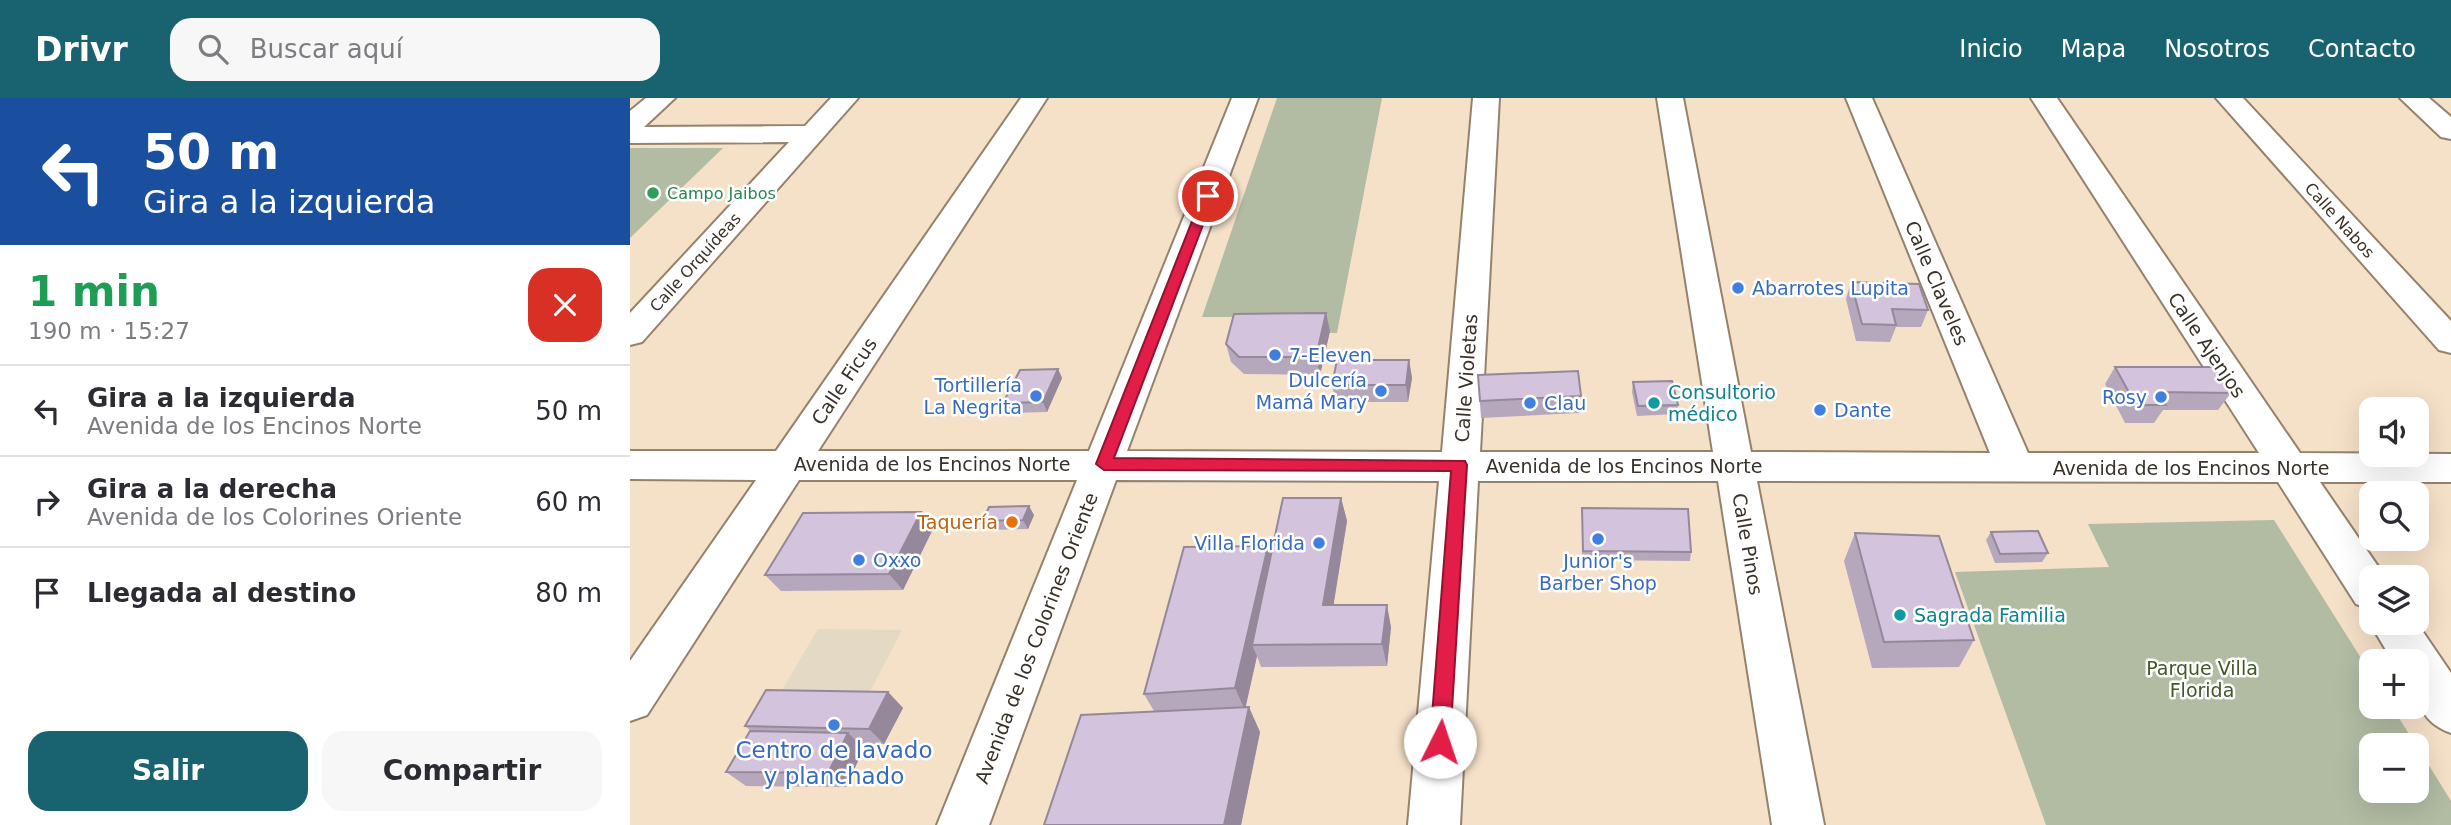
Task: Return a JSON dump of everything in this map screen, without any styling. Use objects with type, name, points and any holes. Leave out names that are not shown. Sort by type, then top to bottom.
[{"type":"street","points":[[630,125],[662,98]]},
{"type":"street","name":"Calle Orquídeas","points":[[630,334],[845,98]]},
{"type":"street","name":"Calle Ficus","points":[[630,700],[1034,98]]},
{"type":"street","name":"Avenida de los Colorines Oriente","points":[[963,825],[1245,98]]},
{"type":"street","name":"Calle Violetas","points":[[1434,825],[1486,98]]},
{"type":"street","name":"Calle Pinos","points":[[1670,98],[1798,825]]},
{"type":"street","name":"Calle Claveles","points":[[1859,98],[2015,467]]},
{"type":"street","name":"Calle Ajenjos","points":[[2043,98],[2359,574]]},
{"type":"street","name":"Calle Nabos","points":[[2230,98],[2451,342]]},
{"type":"street","points":[[2413,98],[2451,131]]},
{"type":"street","points":[[630,135],[812,134]]},
{"type":"street","name":"Avenida de los Encinos Norte","points":[[630,465],[2451,468]]},
{"type":"street","points":[[2400,635],[2451,712]]},
{"type":"shaded area","points":[[818,629],[902,630],[863,705],[774,704]]},
{"type":"green space","points":[[1277,98],[1382,98],[1337,333],[1239,331],[1244,317],[1202,317]]},
{"type":"green space","name":"Campo Jaibos","points":[[630,148],[723,148],[630,238]]},
{"type":"green space","name":"Parque Villa Florida","points":[[2274,520],[2359,655],[2359,719],[2400,719],[2408,733],[2359,733],[2359,803],[2429,803],[2429,765],[2451,801],[2451,825],[2046,825],[1955,572],[2109,567],[2088,524]]},
{"type":"building","points":[[1851,282],[1919,284],[1928,310],[1892,309],[1896,325],[1862,324]]},
{"type":"building","points":[[1326,313],[1316,357],[1239,357],[1226,344],[1234,314]]},
{"type":"building","points":[[1337,360],[1409,360],[1406,385],[1332,385]]},
{"type":"building","points":[[2115,367],[2213,367],[2231,393],[2158,392],[2166,405],[2136,405]]},
{"type":"building","points":[[1058,369],[1043,402],[1003,403],[1020,370]]},
{"type":"building","points":[[1578,371],[1581,396],[1480,401],[1478,375]]},
{"type":"building","points":[[1672,381],[1678,405],[1638,406],[1633,382]]},
{"type":"building","points":[[1283,498],[1341,498],[1323,605],[1387,605],[1382,644],[1252,645]]},
{"type":"building","points":[[1029,506],[1023,520],[983,521],[989,507]]},
{"type":"building","points":[[1582,508],[1688,509],[1691,552],[1583,551]]},
{"type":"building","points":[[921,512],[889,574],[765,575],[803,513]]},
{"type":"building","points":[[2038,531],[2048,553],[2000,554],[1991,532]]},
{"type":"building","points":[[1855,533],[1939,536],[1974,640],[1884,642]]},
{"type":"building","points":[[1268,546],[1235,688],[1144,694],[1184,547]]},
{"type":"building","points":[[766,690],[888,692],[869,729],[745,726]]},
{"type":"building","points":[[1249,707],[1224,825],[1044,825],[1081,715]]},
{"type":"building","points":[[750,731],[848,733],[828,773],[726,772]]},
{"type":"place","name":"Campo Jaibos","points":[[653,193]]},
{"type":"place","name":"Abarrotes Lupita","points":[[1738,288]]},
{"type":"place","name":"7-Eleven","points":[[1275,355]]},
{"type":"place","name":"Dulcería Mamá Mary","points":[[1381,391]]},
{"type":"place","name":"Tortillería La Negrita","points":[[1036,396]]},
{"type":"place","name":"Rosy","points":[[2161,397]]},
{"type":"place","name":"Clau","points":[[1530,403]]},
{"type":"place","name":"Consultorio médico","points":[[1654,403]]},
{"type":"place","name":"Dante","points":[[1820,410]]},
{"type":"place","name":"Taquería","points":[[1012,522]]},
{"type":"place","name":"Junior's Barber Shop","points":[[1598,539]]},
{"type":"place","name":"Villa Florida","points":[[1319,543]]},
{"type":"place","name":"Oxxo","points":[[859,560]]},
{"type":"place","name":"Sagrada Familia","points":[[1900,615]]},
{"type":"place","name":"Centro de lavado y planchado","points":[[834,725]]},
{"type":"route","points":[[1208,196],[1104,464],[1460,465],[1440,742]]}]
